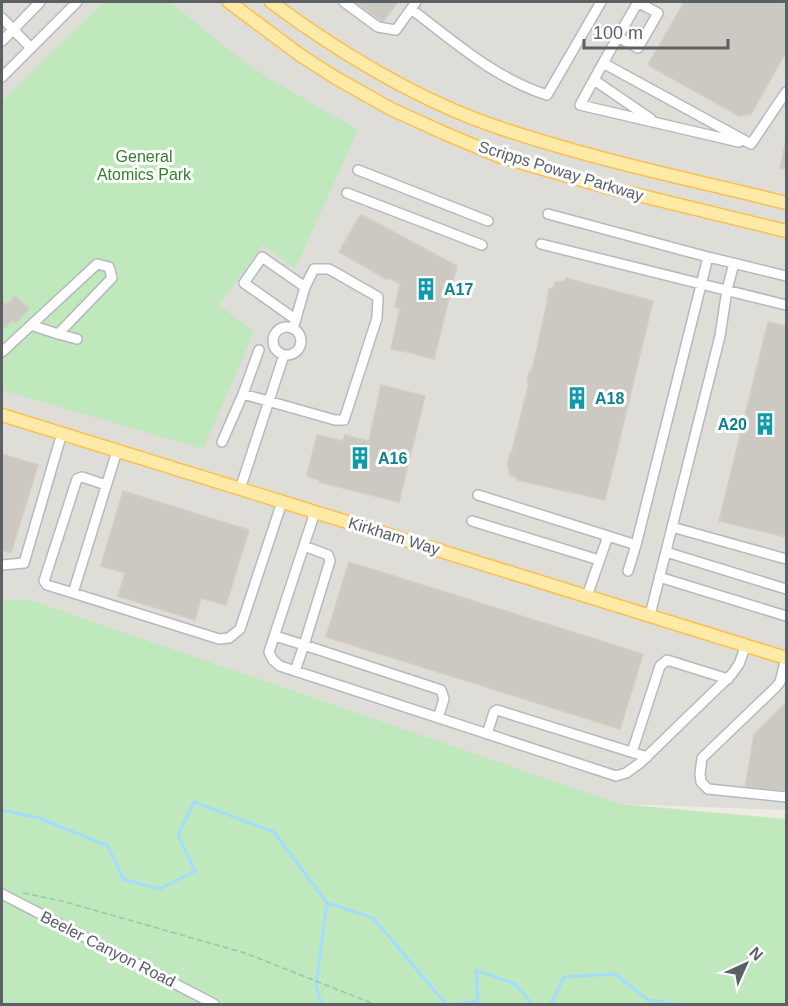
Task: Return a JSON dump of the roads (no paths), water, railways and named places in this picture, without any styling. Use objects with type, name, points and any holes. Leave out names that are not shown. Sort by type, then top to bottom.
[{"type":"main road","name":"Scripps Poway Parkway","points":[[228,2],[300,55],[336,78],[391,109],[501,157],[786,231]]},
{"type":"main road","name":"Scripps Poway Parkway","points":[[271,2],[310,30],[405,86],[457,111],[508,131],[622,164],[786,203]]},
{"type":"main road","name":"Kirkham Way","points":[[2,415],[786,658]]},
{"type":"lane","points":[[2,41],[40,2]]},
{"type":"lane","points":[[2,77],[77,2]]},
{"type":"lane","points":[[344,2],[378,27],[396,30],[413,5],[498,75],[547,95],[601,2]]},
{"type":"lane","points":[[618,37],[638,48],[658,13],[638,2],[603,63],[580,105],[750,144]]},
{"type":"lane","points":[[2,18],[32,48]]},
{"type":"lane","points":[[603,63],[750,144]]},
{"type":"lane","points":[[594,80],[656,123]]},
{"type":"lane","points":[[750,144],[786,92]]},
{"type":"lane","points":[[358,170],[488,221]]},
{"type":"lane","points":[[347,193],[482,245]]},
{"type":"lane","points":[[548,214],[786,276]]},
{"type":"lane","points":[[541,244],[786,305]]},
{"type":"lane","points":[[628,570],[708,257]]},
{"type":"lane","points":[[294,324],[281,329],[273,339],[274,347],[284,355],[293,354],[301,344],[294,324],[244,283],[262,258],[305,287]]},
{"type":"lane","points":[[650,615],[720,336],[734,263]]},
{"type":"lane","points":[[2,352],[97,264],[109,267],[112,278],[58,334]]},
{"type":"lane","points":[[243,394],[335,420],[345,420],[377,318],[378,297],[329,269],[314,269],[305,287],[294,324]]},
{"type":"lane","points":[[31,325],[77,339]]},
{"type":"lane","points":[[222,442],[259,350]]},
{"type":"lane","points":[[240,489],[284,355]]},
{"type":"lane","points":[[2,565],[24,563],[62,434]]},
{"type":"lane","points":[[73,593],[117,451]]},
{"type":"lane","points":[[106,484],[82,477],[77,479],[44,581],[47,585],[219,639],[229,638],[240,629],[282,502]]},
{"type":"lane","points":[[478,495],[636,545]]},
{"type":"lane","points":[[315,512],[269,652],[273,660],[280,666],[616,776],[626,773],[647,757],[728,679],[739,664],[746,645]]},
{"type":"lane","points":[[472,521],[600,560]]},
{"type":"lane","points":[[672,527],[786,559]]},
{"type":"lane","points":[[587,596],[608,536]]},
{"type":"lane","points":[[295,671],[330,561],[328,555],[304,546]]},
{"type":"lane","points":[[666,552],[786,589]]},
{"type":"lane","points":[[659,577],[786,616]]},
{"type":"lane","points":[[275,636],[441,690],[444,699],[438,718]]},
{"type":"lane","points":[[786,658],[780,682],[702,758],[699,774],[701,782],[708,789],[786,797]]},
{"type":"lane","points":[[632,752],[660,666],[667,660],[728,679]]},
{"type":"lane","points":[[487,734],[494,712],[497,710],[647,757]]},
{"type":"lane","name":"Beeler Canyon Road","points":[[2,894],[214,1005]]},
{"type":"waterway","points":[[2,810],[39,818],[108,846],[123,879],[160,889],[195,871],[178,835],[194,802],[274,832],[327,903],[373,918],[446,1004]]},
{"type":"waterway","points":[[321,1004],[316,985],[327,903]]},
{"type":"waterway","points":[[455,1004],[478,1001],[476,970],[515,984],[532,1004]]},
{"type":"waterway","points":[[551,1004],[564,977],[615,974],[648,1000],[677,1004]]},
{"type":"place","name":"A17","points":[[426,289]]},
{"type":"place","name":"A18","points":[[577,398]]},
{"type":"place","name":"A20","points":[[765,424]]},
{"type":"place","name":"A16","points":[[360,458]]},
{"type":"park label","name":"General Atomics Park","points":[[144,165]]}]
